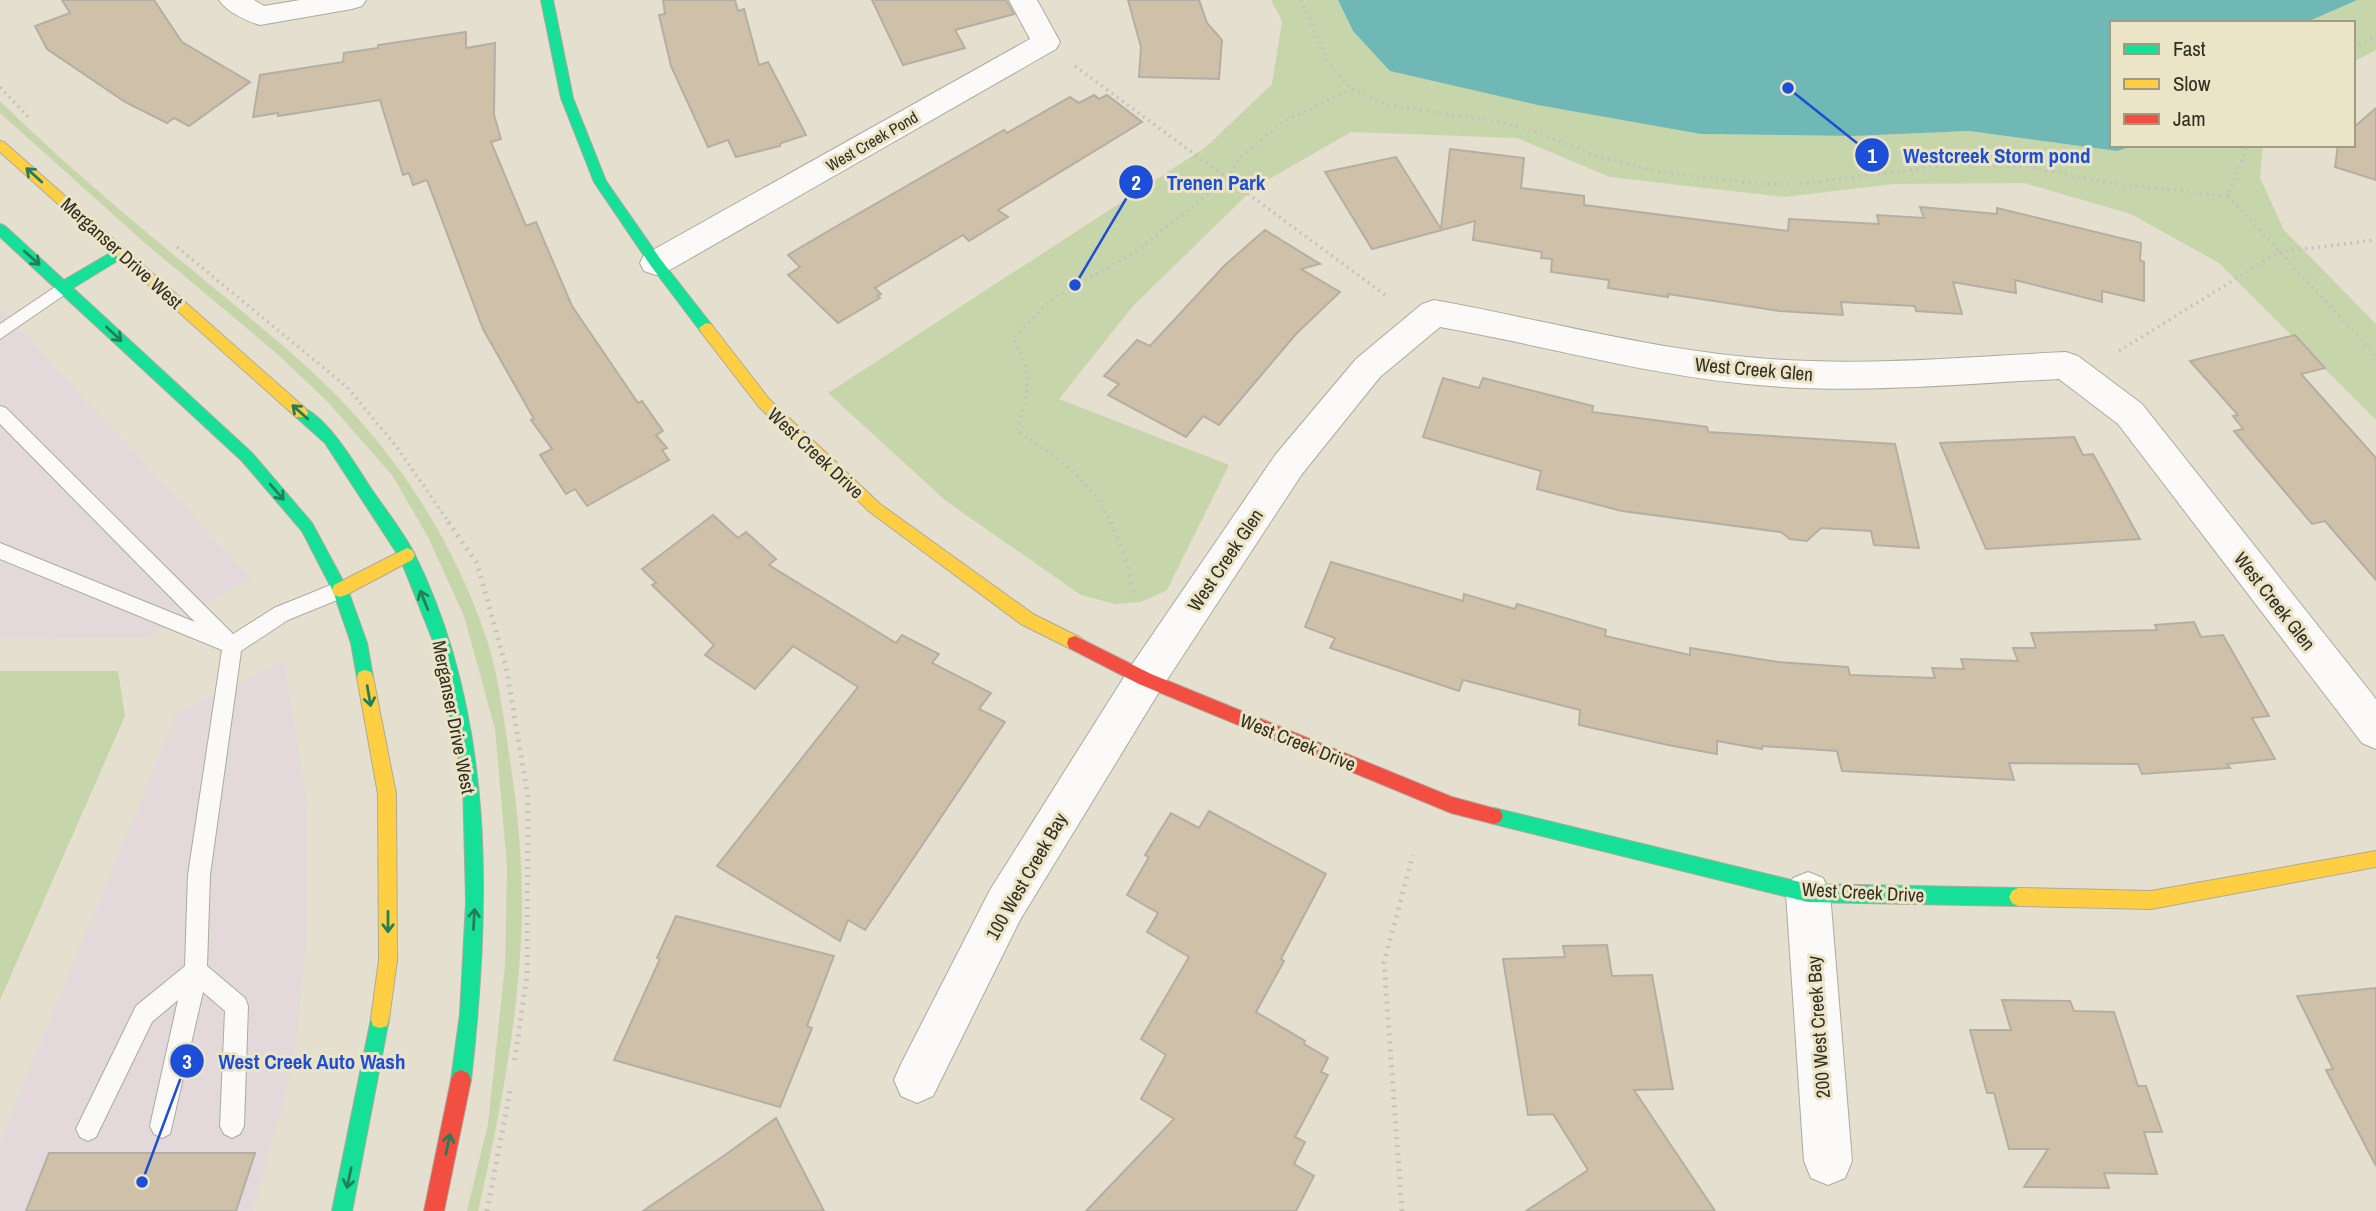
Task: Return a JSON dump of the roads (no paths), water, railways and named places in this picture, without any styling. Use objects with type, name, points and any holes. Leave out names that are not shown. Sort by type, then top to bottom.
[{"type":"street","points":[[233,0],[260,16],[352,0]]},
{"type":"street","name":"West Creek Drive","points":[[547,0],[567,98],[600,182],[656,263],[764,403],[875,508],[1027,619],[1145,679],[1451,805],[1808,893],[2151,900],[2376,859]]},
{"type":"street","name":"West Creek Pond","points":[[656,263],[1046,42],[1023,0]]},
{"type":"street","name":"Merganser Drive West","points":[[0,145],[330,439],[407,555],[445,651],[471,781],[475,902],[469,1014],[462,1075],[434,1211]]},
{"type":"street","points":[[0,229],[247,457],[307,527],[341,590],[359,643],[387,794],[388,960],[376,1047],[342,1211]]},
{"type":"street","points":[[64,287],[122,252]]},
{"type":"street","name":"West Creek Glen","points":[[1145,679],[1289,464],[1368,368],[1434,313],[1508,325],[1576,342],[1705,367],[1829,376],[2066,365],[2130,414],[2376,730]]},
{"type":"street","points":[[341,590],[407,555]]},
{"type":"street","name":"100 West Creek Bay","points":[[917,1080],[1005,905],[1145,679]]},
{"type":"street","name":"200 West Creek Bay","points":[[1808,893],[1828,1161]]},
{"type":"lane","points":[[0,333],[64,287]]},
{"type":"lane","points":[[0,413],[232,646]]},
{"type":"lane","points":[[0,551],[232,646]]},
{"type":"lane","points":[[162,1126],[196,971],[199,875],[232,646],[281,614],[341,590]]},
{"type":"lane","points":[[196,971],[237,1006],[232,1126]]},
{"type":"lane","points":[[88,1129],[145,1014],[196,971]]},
{"type":"water","points":[[1338,0],[2357,0],[2310,21],[2110,21],[2110,147],[2130,147],[2117,151],[1969,131],[1853,136],[1701,134],[1538,105],[1390,71],[1353,31]]},
{"type":"place","name":"Westcreek Storm pond","points":[[1788,88]]},
{"type":"place","name":"Trenen Park","points":[[1075,285]]},
{"type":"place","name":"West Creek Auto Wash","points":[[142,1182]]}]
